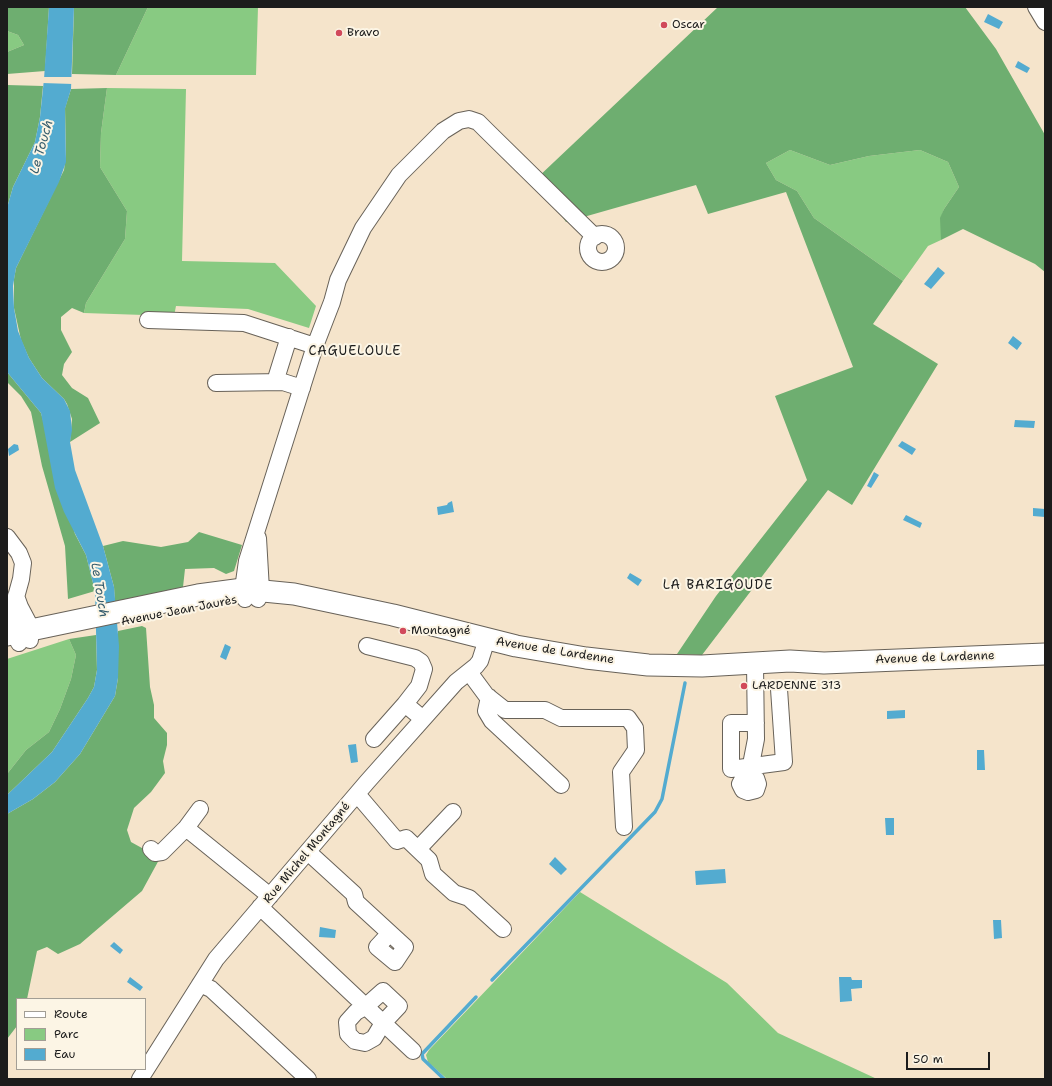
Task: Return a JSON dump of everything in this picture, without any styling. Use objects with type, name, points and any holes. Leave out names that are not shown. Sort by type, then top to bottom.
[{"type":"main road","name":"Avenue Jean Jaurès","points":[[18,638],[134,614],[222,590],[252,594]]},
{"type":"main road","name":"Avenue de Lardenne","points":[[252,594],[288,593],[393,615],[486,644],[648,665],[755,667],[791,670],[824,663],[1045,654]]},
{"type":"street","points":[[1036,7],[1045,22]]},
{"type":"street","points":[[252,594],[247,561],[315,346],[332,302],[338,280],[372,212],[399,175],[443,131],[459,121],[469,120],[478,122],[595,237]]},
{"type":"street","points":[[148,320],[244,323],[315,346]]},
{"type":"street","points":[[275,382],[289,337]]},
{"type":"street","points":[[216,382],[283,382],[302,388]]},
{"type":"street","points":[[7,537],[19,553],[23,563],[16,596],[18,638]]},
{"type":"street","name":"Rue Michel Montagné","points":[[146,1070],[216,959],[423,719],[456,682],[480,661],[486,644]]},
{"type":"street","points":[[367,646],[415,658],[421,662],[424,669],[419,686],[374,739]]},
{"type":"street","points":[[750,771],[756,739],[755,667]]},
{"type":"street","points":[[469,672],[489,697],[505,710],[545,710],[561,718],[628,718],[635,728],[636,750],[621,772],[624,827]]},
{"type":"street","points":[[756,723],[731,723],[731,769],[750,771],[784,762],[779,689]]},
{"type":"street","points":[[489,697],[486,711],[492,721],[560,785]]},
{"type":"street","points":[[405,704],[423,719]]},
{"type":"street","points":[[357,794],[397,841],[406,838],[429,860],[433,874],[454,893],[470,898],[503,929]]},
{"type":"street","points":[[151,849],[155,852],[162,852],[186,828],[200,809]]},
{"type":"street","points":[[418,849],[453,812]]},
{"type":"street","points":[[186,828],[265,902],[365,1007],[413,1051]]},
{"type":"street","points":[[308,852],[354,894],[356,902],[389,934]]},
{"type":"street","points":[[200,984],[210,989],[308,1079]]},
{"type":"street","points":[[383,991],[399,1006],[383,1024],[374,1038],[365,1043],[355,1041],[348,1034],[347,1022],[356,1012],[365,1007],[383,991]]},
{"type":"street","name":"Rue Michel Montagné","points":[[140,1079],[146,1070]]},
{"type":"green space","points":[[7,7],[49,7],[45,71],[7,74],[7,52],[24,45],[18,35],[7,31]]},
{"type":"green space","points":[[74,7],[148,7],[116,75],[72,74]]},
{"type":"green space","points":[[148,7],[258,7],[256,75],[116,75]]},
{"type":"green space","points":[[718,7],[965,7],[996,49],[1045,135],[1045,272],[1035,264],[963,229],[941,240],[940,218],[944,209],[959,187],[948,162],[920,150],[869,156],[830,165],[790,150],[766,163],[776,180],[797,191],[814,218],[903,281],[873,324],[938,364],[852,505],[828,490],[702,655],[677,654],[716,596],[807,480],[775,396],[853,367],[786,192],[708,214],[696,185],[566,222],[536,179]]},
{"type":"green space","points":[[7,31],[18,35],[24,45],[7,52]]},
{"type":"green space","points":[[7,85],[43,86],[40,117],[35,142],[13,187],[7,208]]},
{"type":"green space","points":[[107,88],[186,89],[182,261],[275,263],[316,306],[309,328],[248,309],[176,306],[174,316],[84,313],[86,303],[125,239],[127,211],[100,167],[101,133]]},
{"type":"green space","points":[[107,88],[101,133],[100,167],[127,211],[125,239],[86,303],[84,313],[72,308],[61,317],[61,330],[72,352],[64,364],[62,375],[72,388],[88,398],[100,423],[70,442],[72,419],[67,404],[64,399],[42,378],[29,358],[21,340],[14,308],[14,279],[16,268],[64,170],[66,155],[65,108],[71,89]]},
{"type":"green space","points":[[790,150],[830,165],[869,156],[920,150],[948,162],[959,187],[944,209],[941,218],[941,240],[928,246],[903,281],[814,218],[797,191],[776,180],[766,163]]},
{"type":"green space","points":[[7,372],[41,413],[75,534],[86,555],[95,591],[68,599],[65,546],[42,466],[31,412],[21,396],[7,382]]},
{"type":"green space","points":[[199,532],[242,545],[234,571],[226,574],[214,568],[185,569],[183,587],[115,602],[114,587],[103,546],[123,541],[161,547],[188,542]]},
{"type":"green space","points":[[142,626],[146,628],[150,687],[154,705],[154,718],[167,733],[167,745],[163,761],[165,773],[151,792],[134,808],[127,830],[131,842],[160,858],[142,891],[80,944],[58,954],[47,947],[37,951],[27,998],[16,998],[16,1027],[7,1039],[7,814],[33,799],[55,782],[80,754],[115,696],[118,678],[118,631]]},
{"type":"green space","points":[[96,635],[97,670],[94,687],[88,698],[52,752],[7,795],[7,774],[26,750],[49,732],[60,709],[71,679],[76,655],[69,639]]},
{"type":"green space","points":[[69,639],[76,655],[71,679],[60,709],[49,732],[26,750],[7,774],[7,659]]},
{"type":"green space","points":[[580,892],[727,983],[778,1033],[877,1079],[447,1079],[428,1062],[426,1055],[429,1050]]},
{"type":"water","name":"Le Touch","points":[[49,7],[74,7],[71,89],[65,109],[66,162],[59,182],[16,268],[13,286],[14,308],[18,331],[29,358],[42,378],[64,399],[70,411],[72,430],[70,442],[75,470],[103,546],[114,587],[119,646],[118,678],[115,696],[80,754],[55,782],[33,799],[7,814],[7,795],[52,752],[88,698],[94,687],[97,670],[95,591],[86,555],[64,512],[55,488],[41,413],[7,372],[7,208],[13,187],[35,142],[40,117],[44,79]]},
{"type":"water","points":[[988,14],[1003,22],[999,29],[984,22]]},
{"type":"water","points":[[1018,61],[1030,68],[1027,73],[1015,67]]},
{"type":"water","points":[[938,267],[945,273],[931,289],[924,284]]},
{"type":"water","points":[[1013,336],[1022,343],[1017,350],[1008,343]]},
{"type":"water","points":[[1015,420],[1035,421],[1034,428],[1014,427]]},
{"type":"water","points":[[902,441],[916,449],[912,455],[898,446]]},
{"type":"water","points":[[14,444],[18,445],[19,450],[9,456],[8,449]]},
{"type":"water","points":[[874,472],[879,475],[871,488],[867,486]]},
{"type":"water","points":[[452,501],[454,512],[438,515],[437,507],[447,505]]},
{"type":"water","points":[[1033,508],[1045,509],[1045,517],[1033,516]]},
{"type":"water","points":[[906,515],[922,523],[920,528],[903,520]]},
{"type":"water","points":[[630,573],[642,580],[638,586],[627,578]]},
{"type":"water","points":[[225,644],[231,647],[226,660],[220,657]]},
{"type":"water","points":[[905,710],[905,718],[887,719],[887,711]]},
{"type":"water","points":[[356,744],[358,762],[351,763],[348,745]]},
{"type":"water","points":[[977,750],[984,750],[985,770],[977,770]]},
{"type":"water","points":[[885,818],[894,818],[894,835],[886,835]]},
{"type":"water","points":[[555,857],[567,869],[561,875],[549,864]]},
{"type":"water","points":[[725,869],[726,883],[696,885],[695,871]]},
{"type":"water","points":[[993,920],[1001,920],[1002,938],[994,939]]},
{"type":"water","points":[[320,927],[336,930],[335,938],[319,937]]},
{"type":"water","points":[[114,942],[123,950],[120,954],[110,946]]},
{"type":"water","points":[[130,977],[143,987],[140,991],[127,982]]},
{"type":"water","points":[[839,977],[851,977],[852,980],[862,980],[862,988],[851,989],[852,1001],[840,1002]]},
{"type":"pier","points":[[42,77],[73,77],[73,84],[42,83]]},
{"type":"waterway","points":[[492,980],[655,812],[662,799],[685,683]]},
{"type":"waterway","points":[[444,1079],[423,1059],[422,1054],[476,997]]},
{"type":"place","name":"Oscar","points":[[664,25]]},
{"type":"place","name":"Bravo","points":[[339,33]]},
{"type":"place","name":"Montagné","points":[[403,631]]},
{"type":"place","name":"LARDENNE 313","points":[[744,686]]},
{"type":"district","name":"CAGUELOULE","points":[[355,352]]},
{"type":"district","name":"LA BARIGOUDE","points":[[718,586]]}]
